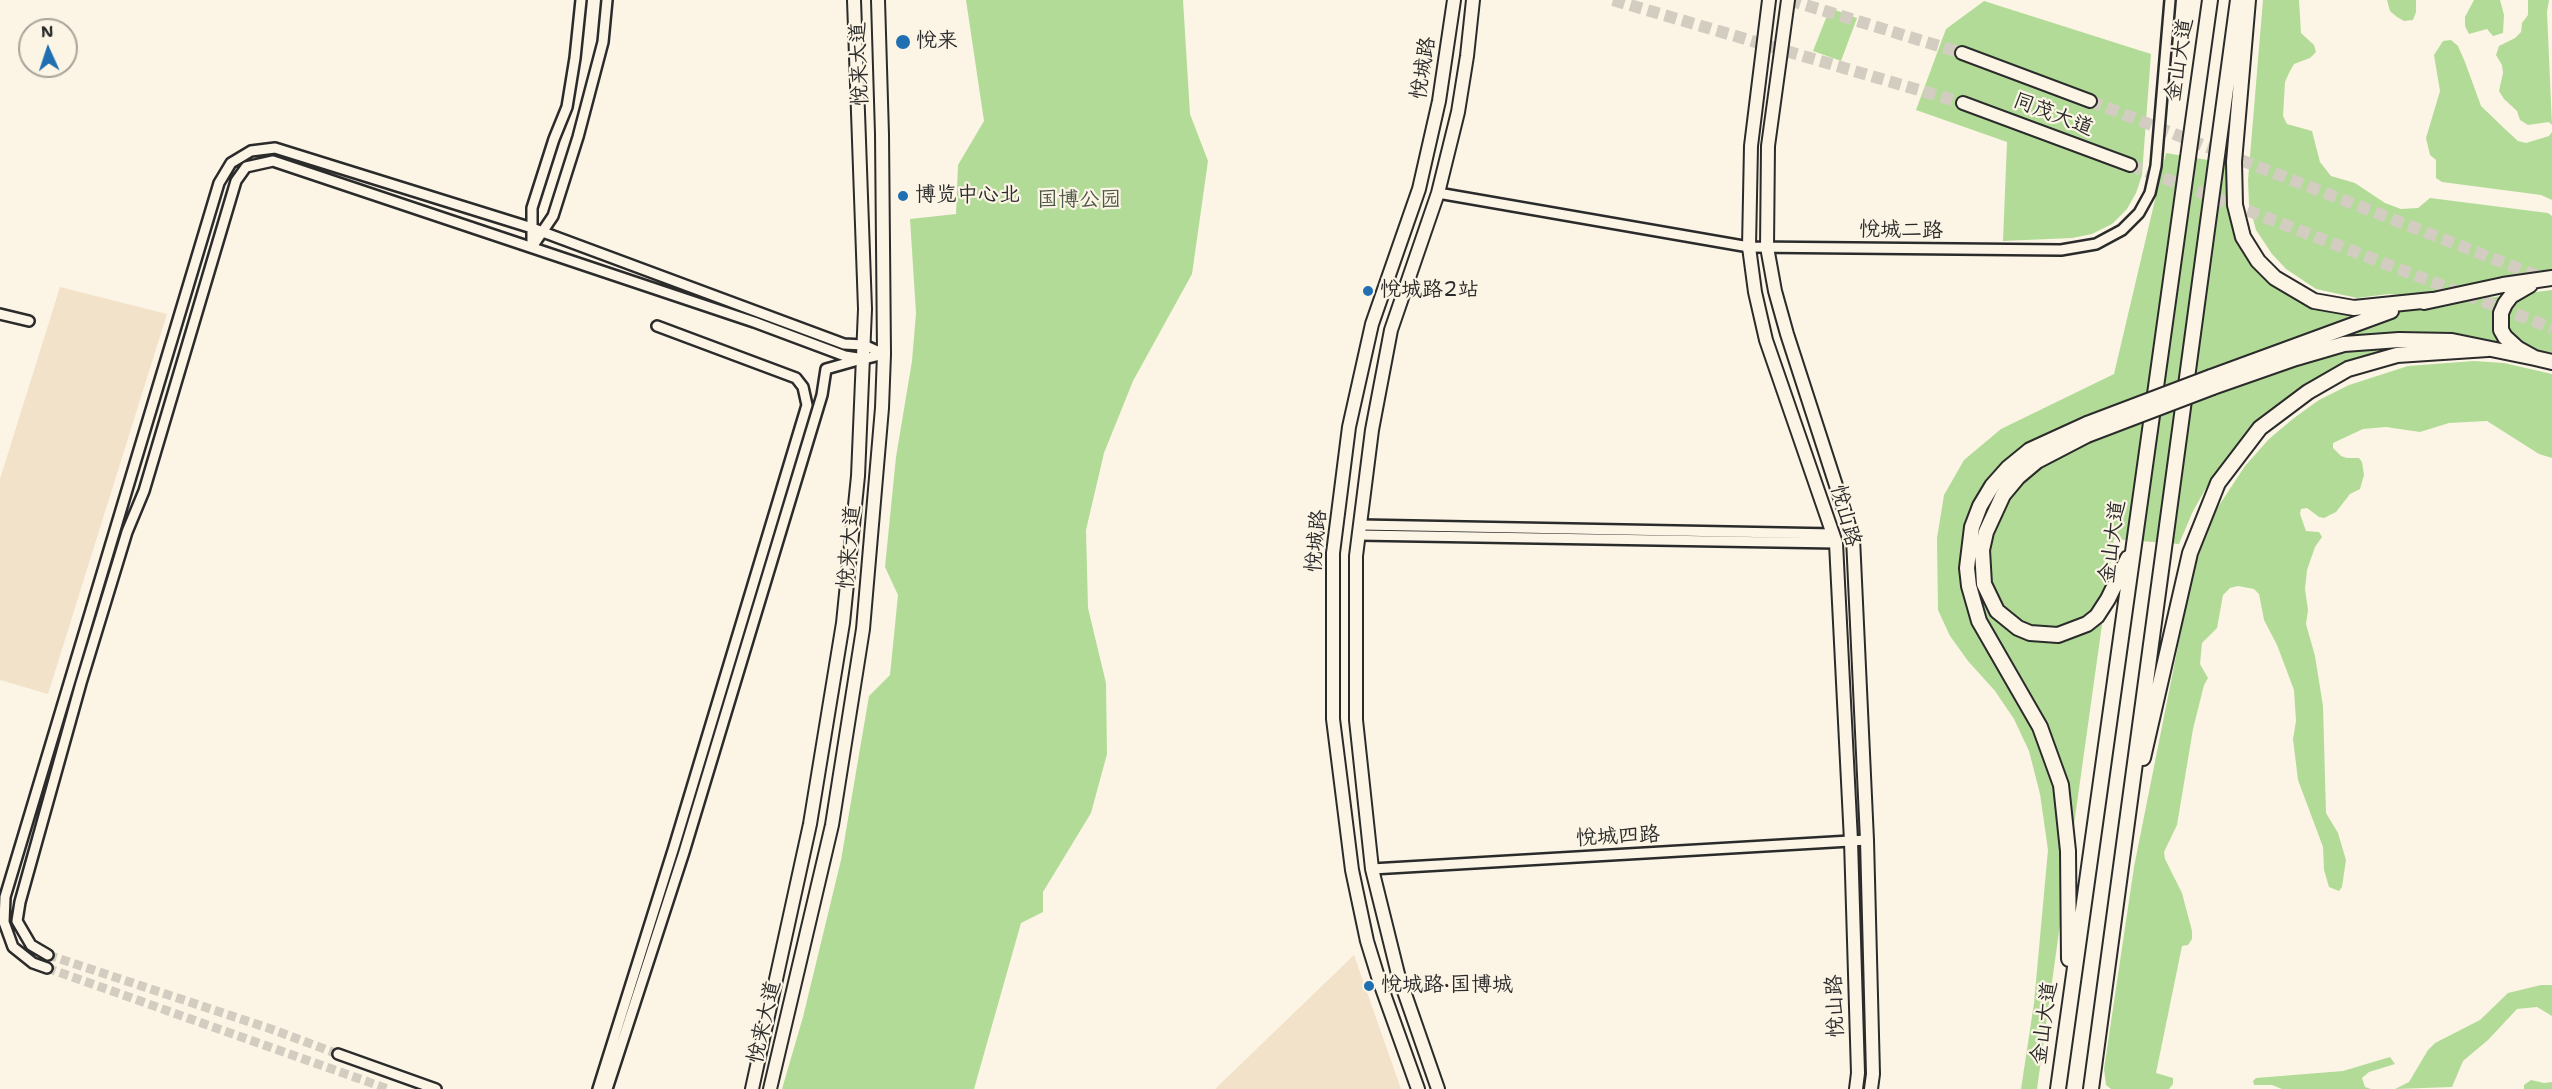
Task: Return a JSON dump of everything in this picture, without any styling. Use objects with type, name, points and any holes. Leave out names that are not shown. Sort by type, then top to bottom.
[{"type":"highway","name":"金山大道","points":[[2058,1089],[2210,0]]},
{"type":"highway","points":[[2091,1089],[2238,0]]},
{"type":"highway","points":[[2248,0],[2234,162],[2235,205],[2243,237],[2258,261],[2275,278],[2314,301],[2354,308],[2432,300]]},
{"type":"highway","points":[[2069,1003],[2068,851],[2061,785],[2040,727],[1979,621],[1971,594],[1967,568],[1972,527],[1980,506],[1992,486],[2008,468],[2030,450],[2212,382],[2369,318],[2432,300],[2503,285],[2552,279]]},
{"type":"highway","points":[[2535,358],[2517,348],[2505,337],[2500,322],[2501,313],[2505,304],[2519,290],[2552,279]]},
{"type":"highway","points":[[2212,382],[2344,344],[2399,340],[2452,341],[2552,362]]},
{"type":"highway","points":[[2125,839],[2190,553],[2218,483],[2260,428],[2308,392],[2348,369],[2397,355],[2488,349]]},
{"type":"highway","points":[[2087,430],[2037,461],[2018,477],[2003,495],[1986,532],[1982,550],[1984,584],[1990,600],[2007,620],[2030,633],[2058,635],[2073,631],[2097,616],[2108,599],[2134,545]]},
{"type":"main road","name":"悦来大道","points":[[752,1089],[810,824],[841,635],[858,476],[865,309],[854,0]]},
{"type":"main road","name":"悦来大道","points":[[770,1089],[836,802],[862,629],[882,408],[884,354],[883,158],[878,0]]},
{"type":"main road","name":"悦城路","points":[[1418,1089],[1379,980],[1367,940],[1352,870],[1333,719],[1333,553],[1349,427],[1356,393],[1372,324],[1419,189],[1439,101],[1454,0]]},
{"type":"main road","name":"悦城路","points":[[1438,1089],[1398,974],[1372,869],[1356,720],[1356,556],[1372,430],[1391,330],[1438,193],[1458,112],[1473,0]]},
{"type":"main road","name":"悦山路","points":[[1769,0],[1750,146],[1749,247],[1755,292],[1766,340],[1835,539],[1851,841],[1858,1073],[1856,1089]]},
{"type":"main road","name":"悦山路","points":[[1788,0],[1768,146],[1767,247],[1775,291],[1787,334],[1852,538],[1867,840],[1873,1074],[1871,1089]]},
{"type":"main road","name":"同茂大道","points":[[1962,53],[2090,101]]},
{"type":"main road","name":"同茂大道","points":[[1963,103],[2130,165]]},
{"type":"street","points":[[532,247],[532,208],[554,139],[567,107],[581,0]]},
{"type":"street","points":[[532,247],[553,216],[578,138],[603,42],[607,0]]},
{"type":"street","name":"悦城二路","points":[[1438,193],[1749,247],[2061,250],[2096,244],[2122,230],[2139,213],[2150,194],[2154,175],[2170,0]]},
{"type":"street","points":[[47,968],[33,963],[13,947],[4,922],[5,897],[219,183],[231,163],[251,152],[275,148],[532,228],[844,344],[864,345],[884,354]]},
{"type":"street","points":[[48,955],[31,945],[17,921],[20,902],[81,683],[127,532],[144,492],[236,181],[246,167],[273,161],[754,322],[845,356],[864,359]]},
{"type":"street","points":[[0,314],[29,321]]},
{"type":"street","points":[[598,1089],[674,847],[807,405],[803,387],[796,378],[657,326]]},
{"type":"street","points":[[607,1089],[687,841],[822,395],[826,369],[884,354]]},
{"type":"street","points":[[1360,530],[1835,539]]},
{"type":"street","name":"悦城四路","points":[[1372,869],[1867,840]]},
{"type":"street","points":[[338,1054],[436,1089]]},
{"type":"shaded area","points":[[60,287],[167,314],[48,694],[0,680],[0,479]]},
{"type":"shaded area","points":[[1354,955],[1401,1089],[1215,1089]]},
{"type":"green space","name":"国博公园","points":[[966,0],[1183,0],[1190,114],[1208,161],[1192,274],[1133,381],[1104,453],[1086,530],[1088,608],[1106,683],[1107,754],[1091,813],[1043,892],[1043,912],[1021,923],[974,1089],[782,1089],[803,1017],[841,860],[869,696],[890,675],[898,595],[885,567],[896,457],[912,361],[916,313],[910,219],[956,214],[958,165],[984,121]]},
{"type":"green space","points":[[2263,0],[2299,0],[2301,33],[2314,45],[2316,52],[2310,58],[2294,64],[2289,73],[2285,82],[2283,116],[2287,124],[2312,131],[2320,162],[2331,176],[2355,183],[2385,203],[2401,209],[2418,208],[2430,198],[2548,213],[2552,216],[2552,269],[2411,296],[2389,294],[2357,298],[2316,289],[2286,269],[2272,254],[2256,230],[2249,204],[2248,180]]},
{"type":"green space","points":[[2387,0],[2416,0],[2413,20],[2404,21],[2397,17],[2390,11]]},
{"type":"green space","points":[[2474,0],[2500,0],[2504,15],[2503,33],[2493,36],[2487,29],[2469,34],[2465,26],[2465,17]]},
{"type":"green space","points":[[2528,0],[2549,0],[2547,12],[2552,125],[2549,122],[2528,125],[2520,120],[2517,111],[2499,91],[2503,73],[2502,65],[2496,55],[2499,46],[2515,38],[2521,32],[2522,23],[2528,15]]},
{"type":"green space","points":[[1984,1],[2151,54],[2142,175],[2127,209],[2112,224],[2092,234],[2072,238],[2003,241],[2007,142],[1916,110],[1946,29]]},
{"type":"green space","points":[[1830,8],[1857,18],[1841,61],[1813,51]]},
{"type":"green space","points":[[2451,40],[2458,46],[2481,106],[2518,141],[2526,143],[2549,136],[2552,132],[2552,200],[2541,195],[2442,182],[2436,178],[2436,160],[2430,155],[2426,138],[2440,91],[2434,55],[2443,41]]},
{"type":"green space","points":[[2166,153],[2226,163],[2232,219],[2253,265],[2294,298],[2348,315],[2552,290],[2552,353],[2483,341],[2317,380],[2286,399],[2232,452],[2209,483],[2193,511],[2179,544],[2114,539],[2037,1089],[2021,1089],[2034,1003],[2048,850],[2040,794],[2029,751],[2014,719],[1995,691],[1968,661],[1950,636],[1938,610],[1937,538],[1944,495],[1964,460],[2001,429],[2114,374]]},
{"type":"green space","points":[[2474,361],[2504,363],[2552,374],[2552,458],[2539,454],[2487,421],[2449,423],[2420,432],[2386,427],[2363,429],[2333,443],[2333,448],[2341,456],[2359,458],[2362,462],[2364,475],[2360,489],[2350,494],[2336,512],[2324,518],[2307,508],[2301,509],[2300,514],[2306,531],[2319,532],[2322,537],[2315,547],[2307,570],[2306,624],[2315,656],[2323,706],[2326,813],[2338,833],[2346,860],[2342,887],[2339,891],[2329,887],[2324,870],[2323,847],[2298,780],[2293,739],[2296,721],[2294,690],[2277,645],[2264,620],[2259,594],[2254,589],[2238,586],[2230,588],[2223,595],[2217,628],[2202,643],[2200,664],[2208,678],[2204,685],[2193,729],[2177,825],[2164,852],[2165,859],[2182,893],[2192,931],[2192,939],[2188,945],[2182,946],[2156,1073],[2173,1078],[2173,1084],[2169,1089],[2111,1089],[2106,1085],[2104,1069],[2134,867],[2190,586],[2216,510],[2245,466],[2269,439],[2319,400],[2349,385],[2408,366]]},
{"type":"green space","points":[[2541,985],[2552,985],[2552,1016],[2537,1007],[2517,1009],[2488,1040],[2463,1061],[2452,1087],[2395,1089],[2409,1082],[2428,1050],[2435,1043],[2480,1020],[2508,993]]},
{"type":"green space","points":[[2390,1057],[2395,1064],[2369,1072],[2362,1078],[2365,1087],[2371,1089],[2282,1089],[2272,1085],[2254,1085],[2253,1081],[2256,1078],[2343,1071]]},
{"type":"green space","points":[[2531,1080],[2552,1082],[2552,1089],[2524,1089],[2524,1085]]},
{"type":"tunnel","points":[[1613,0],[1963,103]]},
{"type":"tunnel","points":[[1789,0],[1962,53]]},
{"type":"tunnel","points":[[2090,101],[2548,280]]},
{"type":"tunnel","points":[[2130,165],[2552,328]]},
{"type":"tunnel","points":[[48,955],[271,1029],[338,1054]]},
{"type":"tunnel","points":[[47,968],[388,1089]]},
{"type":"place","name":"悦来","points":[[903,42]]},
{"type":"place","name":"博览中心北","points":[[903,196]]},
{"type":"place","name":"悦城路2站","points":[[1368,291]]},
{"type":"place","name":"悦城路·国博城","points":[[1369,986]]}]
